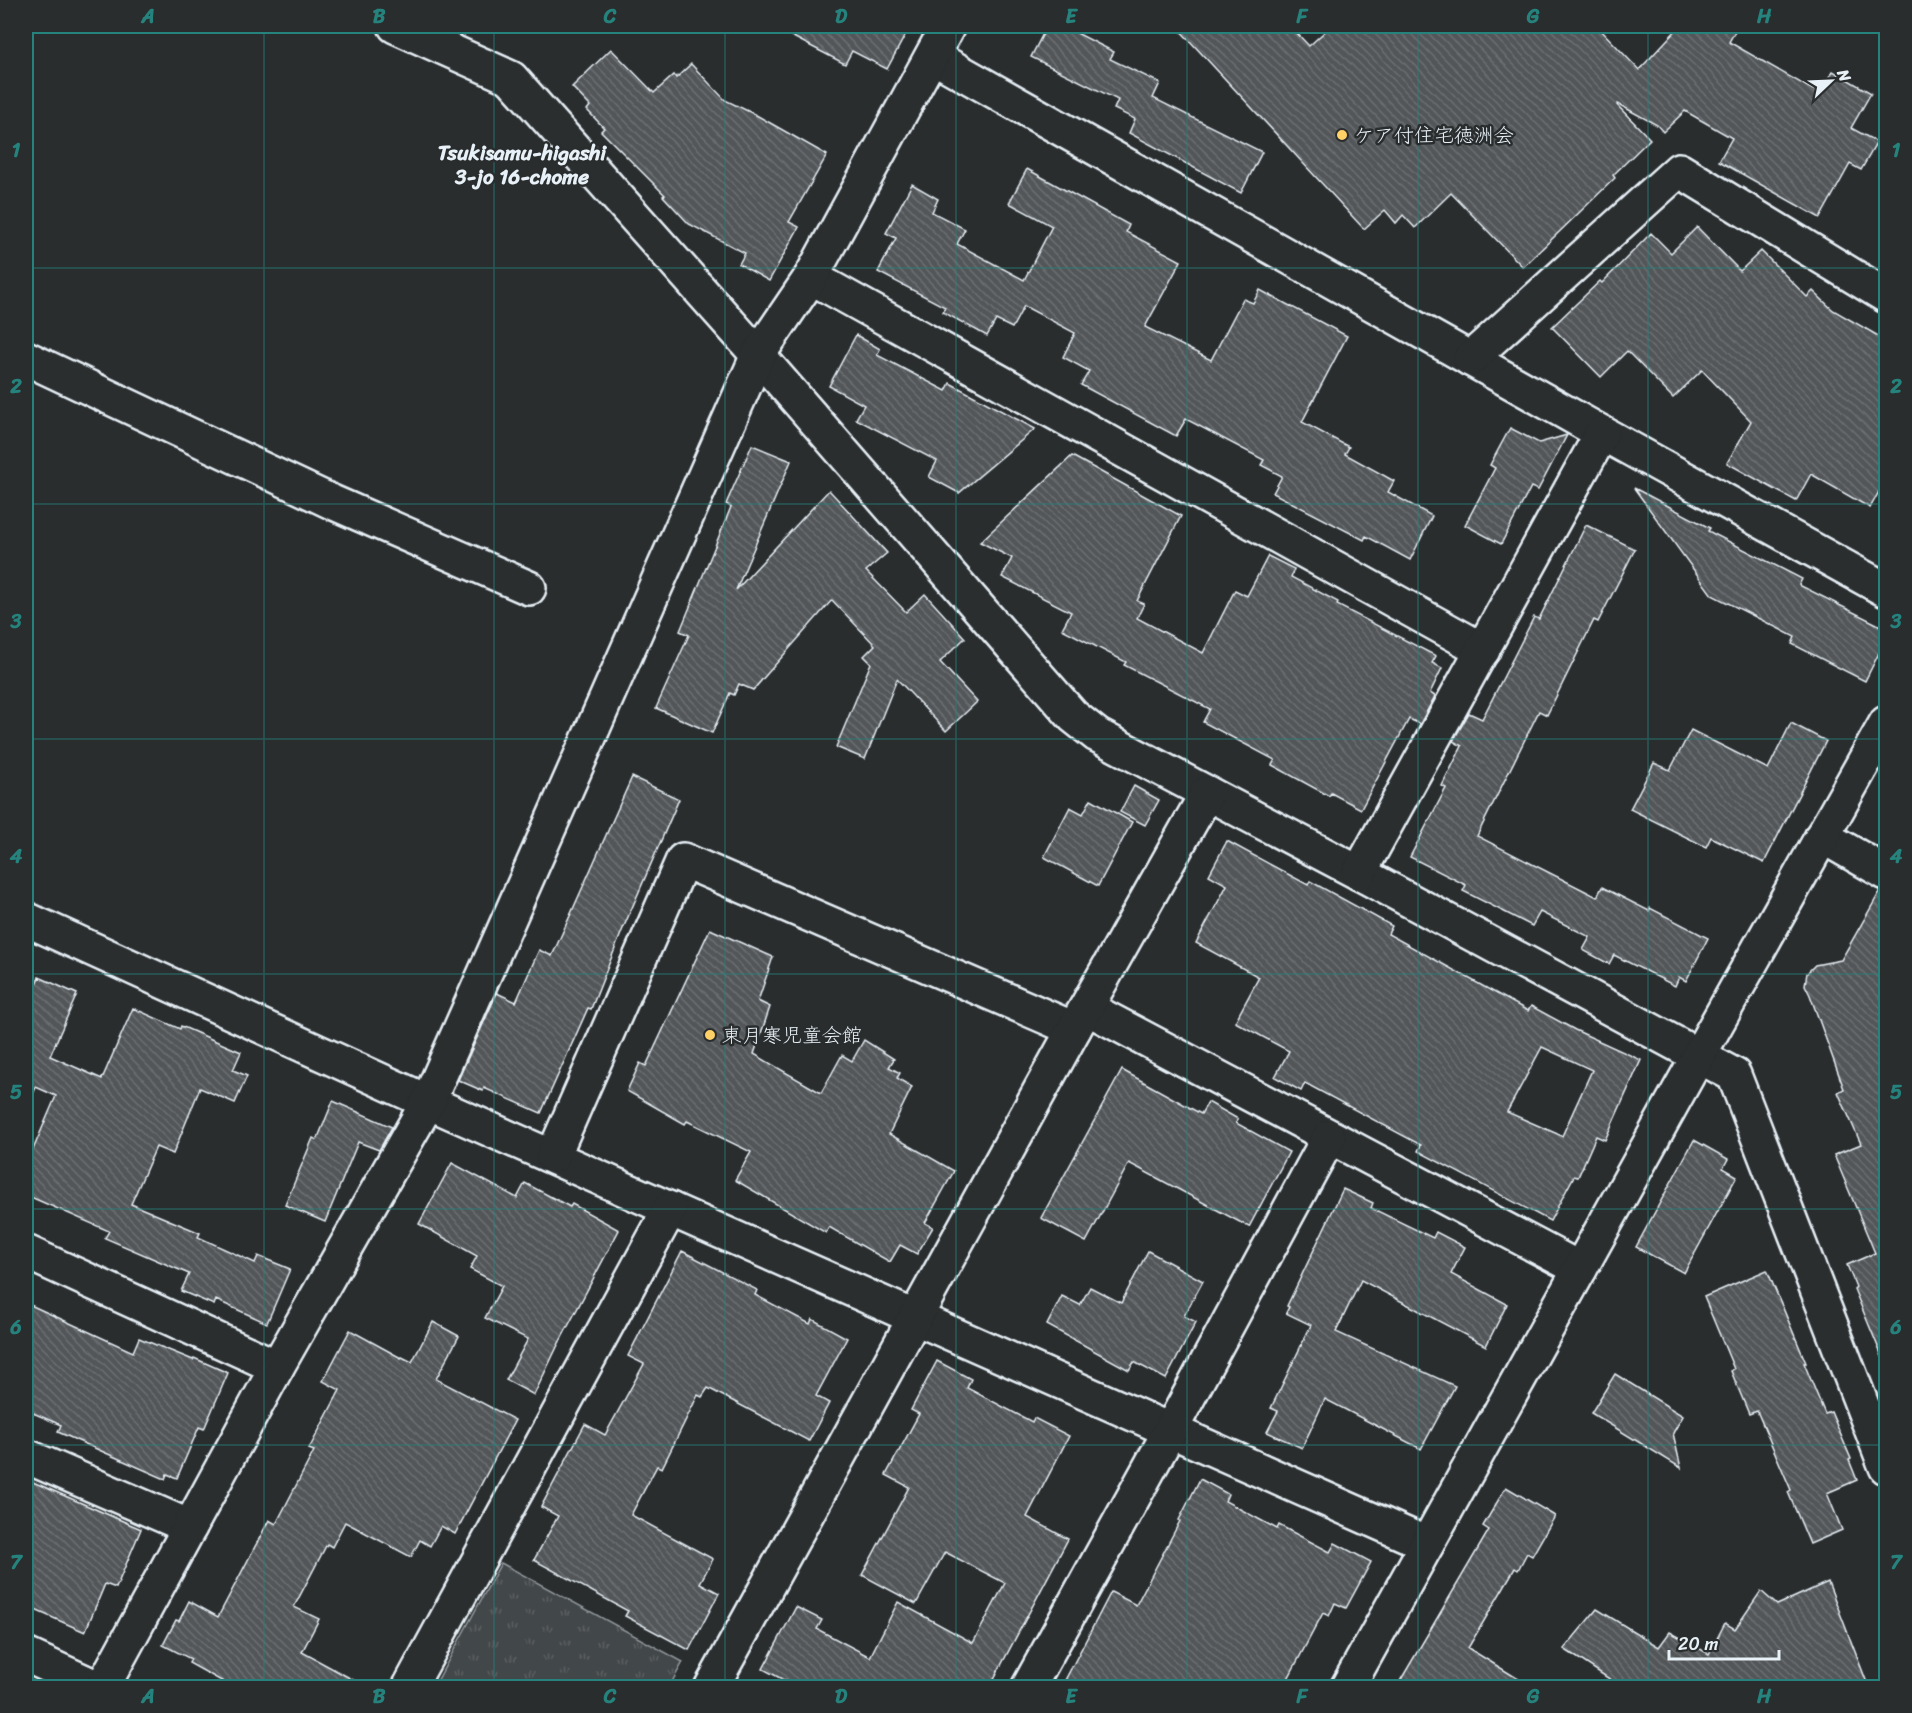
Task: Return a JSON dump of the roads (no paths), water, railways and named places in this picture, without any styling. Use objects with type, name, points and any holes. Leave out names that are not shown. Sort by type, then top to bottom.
[{"type":"street","points":[[395,26],[511,78],[759,355],[1073,716],[1097,735],[1734,1075],[1875,1400],[1887,1467]]},
{"type":"street","points":[[26,1655],[100,1688],[277,1366],[428,1102],[759,355],[811,277],[948,26]]},
{"type":"street","points":[[932,56],[1602,433],[1887,590]]},
{"type":"street","points":[[1470,359],[1679,170],[1887,296]]},
{"type":"street","points":[[811,277],[1483,650]]},
{"type":"street","points":[[26,358],[332,502],[529,588]]},
{"type":"street","points":[[1359,873],[1602,433]]},
{"type":"street","points":[[1347,1688],[1699,1055],[1887,723]]},
{"type":"street","points":[[711,1688],[1080,1018],[1207,793]]},
{"type":"street","points":[[1822,836],[1887,873]]},
{"type":"street","points":[[553,1156],[682,860],[1080,1018],[1329,1137],[1580,1269]]},
{"type":"street","points":[[26,919],[428,1102],[1427,1544]]},
{"type":"street","points":[[1028,1688],[1329,1137]]},
{"type":"street","points":[[409,1688],[670,1209]]},
{"type":"street","points":[[26,1252],[277,1366]]},
{"type":"street","points":[[26,1456],[190,1527]]},
{"type":"place","name":"ケア付住宅徳洲会","points":[[1342,135]]},
{"type":"place","name":"東月寒児童会館","points":[[710,1035]]},
{"type":"district","name":"Tsukisamu-higashi 3-jo 16-chome","points":[[522,165]]}]
